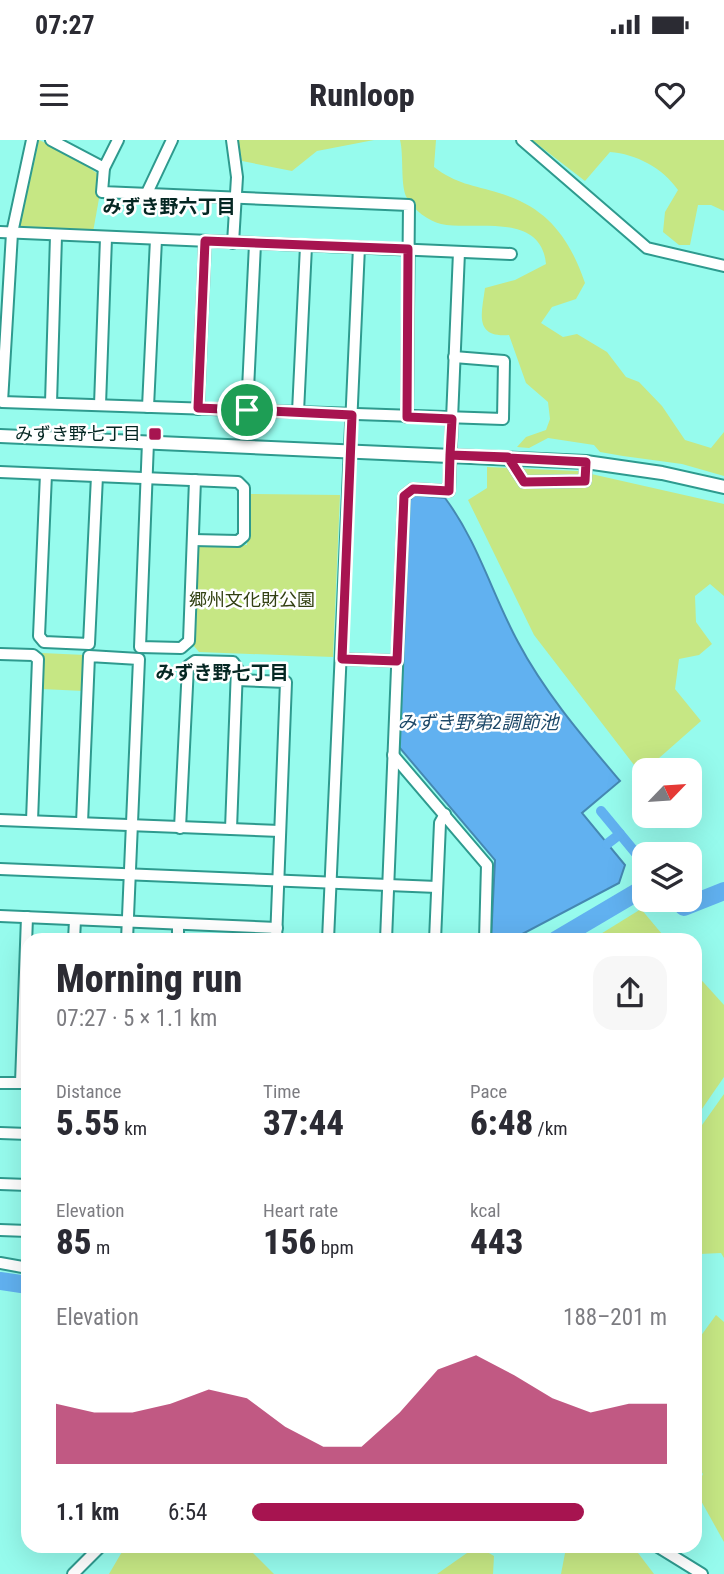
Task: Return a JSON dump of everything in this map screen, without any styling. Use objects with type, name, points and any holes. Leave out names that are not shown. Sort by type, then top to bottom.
[{"type":"main road","points":[[0,436],[586,462],[662,473],[724,487]]},
{"type":"street","points":[[32,140],[6,232],[2,401],[503,419],[504,361],[454,357]]},
{"type":"street","points":[[51,140],[70,144],[104,168]]},
{"type":"street","points":[[118,140],[104,168],[102,192],[409,205],[407,417]]},
{"type":"street","points":[[146,195],[172,140]]},
{"type":"street","points":[[232,140],[236,198],[233,243]]},
{"type":"street","points":[[522,140],[647,248],[724,266]]},
{"type":"street","points":[[6,232],[511,254]]},
{"type":"street","points":[[51,403],[56,236]]},
{"type":"street","points":[[100,405],[106,238]]},
{"type":"street","points":[[148,407],[156,239]]},
{"type":"street","points":[[198,408],[205,241]]},
{"type":"street","points":[[247,410],[255,244]]},
{"type":"street","points":[[298,412],[306,246]]},
{"type":"street","points":[[328,933],[359,247]]},
{"type":"street","points":[[386,933],[404,496],[413,489],[449,491],[459,251]]},
{"type":"street","points":[[148,442],[140,647],[181,648],[187,645],[195,480]]},
{"type":"street","points":[[508,457],[524,482],[585,481],[586,462]]},
{"type":"street","points":[[0,472],[238,482],[244,488],[244,536],[239,541],[193,540]]},
{"type":"street","points":[[46,474],[39,636],[44,642],[89,644],[97,476]]},
{"type":"street","points":[[0,653],[33,655],[38,659],[32,821]]},
{"type":"street","points":[[82,823],[89,656],[139,659],[127,933]]},
{"type":"street","points":[[342,659],[397,661]]},
{"type":"street","points":[[180,828],[188,666],[195,661],[233,662],[237,668],[237,680],[231,830]]},
{"type":"street","points":[[237,680],[286,682],[276,933]]},
{"type":"street","points":[[393,755],[488,865],[485,933]]},
{"type":"street","points":[[435,933],[440,822],[445,814]]},
{"type":"street","points":[[0,820],[280,831]]},
{"type":"street","points":[[0,869],[437,887]]},
{"type":"street","points":[[0,916],[228,926],[270,933]]},
{"type":"street","points":[[27,917],[27,933]]},
{"type":"street","points":[[74,933],[75,920]]},
{"type":"street","points":[[178,925],[178,933]]},
{"type":"street","points":[[228,926],[228,933]]},
{"type":"street","points":[[0,1083],[21,1083]]},
{"type":"street","points":[[0,1133],[21,1134]]},
{"type":"street","points":[[0,1184],[21,1185]]},
{"type":"street","points":[[0,1230],[21,1231]]},
{"type":"street","points":[[0,1263],[21,1267]]},
{"type":"street","points":[[73,1574],[94,1553]]},
{"type":"street","points":[[668,1553],[702,1574]]},
{"type":"green space","points":[[39,140],[68,153],[98,174],[100,193],[93,232],[20,226]]},
{"type":"green space","points":[[238,140],[374,140],[317,151],[292,171],[242,161]]},
{"type":"green space","points":[[400,140],[436,140],[434,167],[442,173],[457,181],[516,199],[554,226],[572,252],[585,283],[576,299],[552,307],[541,323],[563,337],[577,334],[607,352],[626,377],[639,382],[662,406],[685,440],[711,448],[724,432],[724,476],[682,464],[600,452],[594,445],[548,438],[529,448],[517,447],[526,437],[546,430],[550,419],[548,402],[526,383],[509,335],[498,335],[485,328],[482,322],[482,306],[485,288],[515,280],[546,264],[541,247],[532,236],[519,230],[441,224],[422,214],[405,193]]},
{"type":"green space","points":[[532,140],[724,140],[724,211],[711,205],[698,205],[690,245],[679,245],[663,232],[665,212],[678,190],[657,169],[639,159],[610,152],[585,181]]},
{"type":"green space","points":[[487,467],[578,471],[724,504],[724,596],[710,584],[695,596],[696,622],[712,644],[699,655],[679,659],[675,689],[701,721],[659,758],[632,758],[632,762],[534,635],[468,500],[487,488]]},
{"type":"green space","name":"郷州文化財公園","points":[[248,494],[340,495],[333,657],[199,652],[193,645],[197,547],[247,545]]},
{"type":"green space","points":[[42,653],[85,655],[84,691],[41,689]]},
{"type":"green space","points":[[636,912],[644,912],[661,933],[602,933]]},
{"type":"green space","points":[[702,981],[724,1005],[724,1077],[702,1109]]},
{"type":"green space","points":[[724,1094],[724,1258],[721,1253],[702,1254],[702,1125]]},
{"type":"green space","points":[[716,1315],[724,1322],[724,1542],[702,1503],[702,1334]]},
{"type":"green space","points":[[121,1553],[253,1553],[274,1574],[109,1574]]},
{"type":"green space","points":[[467,1553],[489,1553],[494,1556],[493,1574],[437,1574]]},
{"type":"green space","points":[[565,1553],[638,1553],[654,1574],[561,1574]]},
{"type":"water","name":"みずき野第2調節池","points":[[414,495],[445,498],[467,532],[509,624],[540,679],[620,781],[582,813],[625,865],[619,883],[524,933],[491,933],[495,860],[399,747],[409,501]]},
{"type":"waterway","points":[[601,811],[632,848]]},
{"type":"waterway","points":[[607,844],[620,834]]},
{"type":"waterway","points":[[702,900],[724,891]]},
{"type":"waterway","points":[[568,933],[632,895]]},
{"type":"waterway","points":[[0,1281],[21,1284]]},
{"type":"place","name":"みずき野七丁目","points":[[155,434]]},
{"type":"district","name":"みずき野六丁目","points":[[169,206]]},
{"type":"district","name":"みずき野七丁目","points":[[222,672]]},
{"type":"route","points":[[247,410],[198,408],[205,241],[408,249],[407,417],[452,419],[450,455],[508,457],[524,482],[585,481],[586,462],[508,457],[450,455],[449,491],[413,489],[404,496],[397,661],[342,659],[352,415],[247,410]]}]
